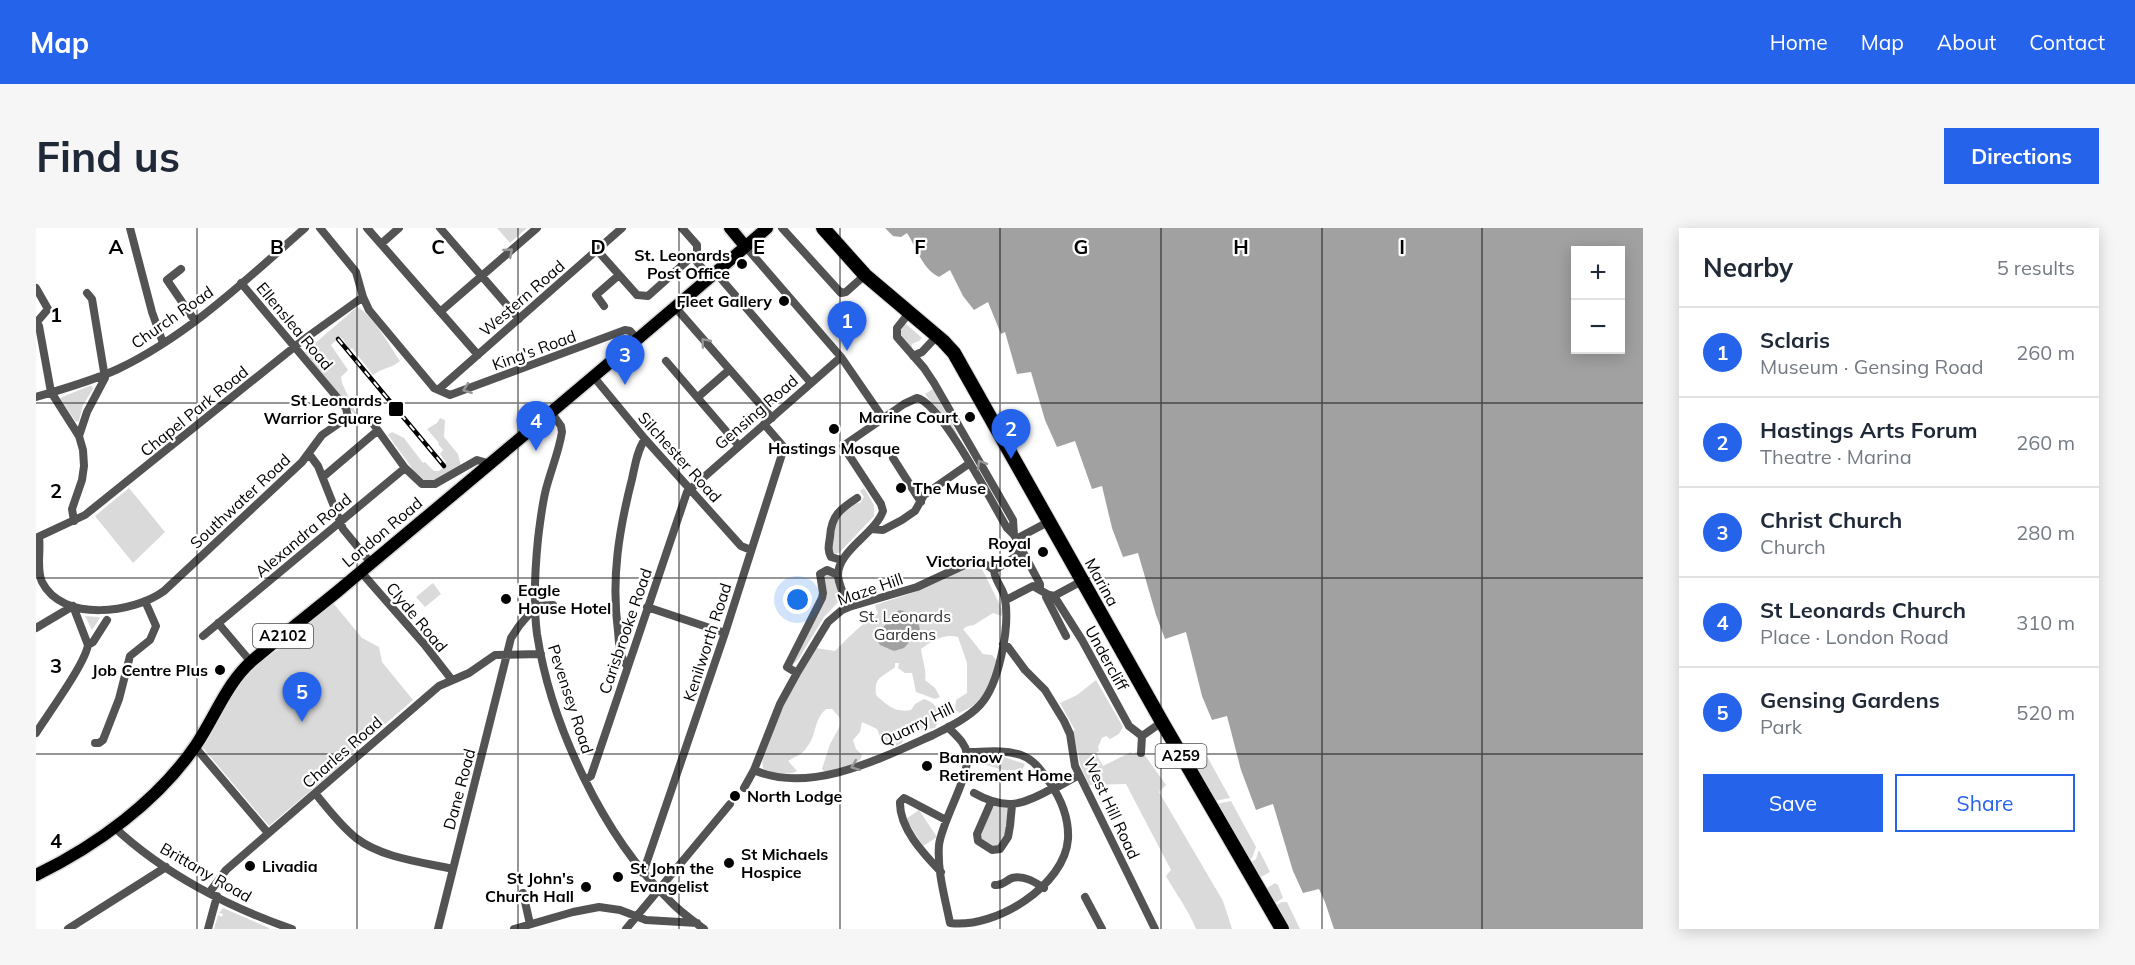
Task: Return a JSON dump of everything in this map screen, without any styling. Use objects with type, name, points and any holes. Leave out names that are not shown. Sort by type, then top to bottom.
[{"type":"highway","name":"A259","points":[[823,228],[865,275]]},
{"type":"highway","name":"Marina","points":[[865,275],[949,346],[960,362],[1162,722],[1282,929]]},
{"type":"main road","points":[[730,228],[745,246]]},
{"type":"main road","name":"London Road","points":[[36,874],[74,854],[114,827],[155,792],[195,747],[216,708],[251,662],[361,572],[766,229]]},
{"type":"street","points":[[130,228],[152,312],[163,343]]},
{"type":"street","name":"Church Road","points":[[36,397],[105,374],[163,343],[195,321],[304,228]]},
{"type":"street","points":[[320,228],[353,267],[369,310],[434,388],[439,389]]},
{"type":"street","points":[[367,228],[478,355]]},
{"type":"street","points":[[381,244],[399,228]]},
{"type":"street","points":[[440,228],[519,319]]},
{"type":"street","points":[[440,312],[537,228]]},
{"type":"street","name":"Western Road","points":[[439,389],[622,228]]},
{"type":"street","points":[[597,250],[637,295],[648,296],[698,252],[697,245],[682,228]]},
{"type":"street","points":[[783,228],[841,293],[846,292],[865,275]]},
{"type":"street","points":[[745,246],[841,357],[883,418]]},
{"type":"street","points":[[693,257],[713,275],[811,383]]},
{"type":"street","points":[[181,269],[167,280],[195,321]]},
{"type":"street","points":[[604,306],[596,295],[619,275]]},
{"type":"street","name":"Ellenslea Road","points":[[241,283],[346,408],[348,415]]},
{"type":"street","points":[[36,288],[48,309],[37,321],[51,392],[79,436],[83,450],[82,480],[72,509],[74,521]]},
{"type":"street","points":[[79,436],[87,412],[104,382],[105,374],[92,299],[87,293]]},
{"type":"street","name":"Chapel Park Road","points":[[37,537],[85,515],[295,347],[363,297]]},
{"type":"street","points":[[675,307],[771,418]]},
{"type":"street","points":[[909,313],[897,328],[896,334],[934,383],[1013,520],[1015,537]]},
{"type":"street","name":"King's Road","points":[[439,389],[445,395],[450,395],[626,330],[637,339]]},
{"type":"street","points":[[913,356],[922,352],[937,336]]},
{"type":"street","name":"Gensing Road","points":[[689,488],[841,357]]},
{"type":"street","points":[[666,361],[739,446]]},
{"type":"street","points":[[698,397],[729,370]]},
{"type":"street","name":"Silchester Road","points":[[593,376],[645,439],[741,546],[751,550]]},
{"type":"street","points":[[849,607],[838,576],[841,560],[882,515],[881,504],[844,448],[844,444],[913,399],[920,398],[928,404],[970,463],[1047,593],[1046,597],[1066,636]]},
{"type":"street","name":"Pevensey Road","points":[[551,412],[561,426],[562,432],[545,491],[541,515],[536,606],[541,654],[562,727],[598,805],[643,873],[669,901],[701,926]]},
{"type":"street","name":"Southwater Road","points":[[73,606],[92,610],[120,608],[145,601],[164,591],[302,462],[322,435],[348,415]]},
{"type":"street","points":[[369,418],[405,468],[416,480],[428,485],[443,480],[477,460],[488,465]]},
{"type":"street","name":"Kenilworth Road","points":[[643,873],[725,633],[783,451],[783,446],[764,424]]},
{"type":"street","points":[[322,477],[377,431]]},
{"type":"street","points":[[627,666],[620,650],[617,626],[615,565],[623,512],[640,449],[645,439]]},
{"type":"street","points":[[309,454],[322,477],[340,523],[371,563]]},
{"type":"street","points":[[893,458],[921,502]]},
{"type":"street","points":[[871,529],[883,530],[896,524],[915,511],[924,495],[970,463]]},
{"type":"street","name":"Alexandra Road","points":[[203,636],[405,468]]},
{"type":"street","name":"Carisbrooke Road","points":[[585,780],[591,776],[689,488]]},
{"type":"street","points":[[841,560],[831,557],[828,552],[831,525],[838,511],[857,498]]},
{"type":"street","points":[[1015,537],[1050,521]]},
{"type":"street","points":[[36,733],[73,676],[88,645],[73,606],[54,596],[43,583],[39,570],[37,537]]},
{"type":"street","points":[[1021,549],[1017,556],[994,570],[1005,600],[1033,586],[1047,593],[1082,581]]},
{"type":"street","name":"Maze Hill","points":[[744,788],[754,770],[773,720],[797,673],[828,622],[849,607],[917,587],[972,562],[982,562],[994,570]]},
{"type":"street","points":[[797,673],[787,667],[822,598],[820,574],[828,570],[838,576]]},
{"type":"street","name":"Clyde Road","points":[[361,572],[452,680]]},
{"type":"street","name":"Undercliff","points":[[1047,593],[1082,640],[1129,726],[1142,736]]},
{"type":"street","name":"Quarry Hill","points":[[754,770],[782,778],[803,778],[839,772],[906,747],[948,728],[980,706],[986,696],[999,664],[1003,644],[1006,619],[1005,600]]},
{"type":"street","points":[[95,743],[103,740],[119,699],[130,656],[150,640],[154,633],[155,622],[145,601]]},
{"type":"street","points":[[507,655],[512,638],[519,626],[536,606],[553,605]]},
{"type":"street","points":[[36,628],[73,606]]},
{"type":"street","points":[[647,607],[725,633]]},
{"type":"street","points":[[88,645],[93,642],[107,620]]},
{"type":"street","points":[[218,623],[251,662]]},
{"type":"street","name":"West Hill Road","points":[[1003,644],[1052,699],[1070,734],[1075,766],[1079,775],[1155,929]]},
{"type":"street","name":"Charles Road","points":[[208,929],[213,895],[226,870],[439,686],[469,674],[495,656],[541,654]]},
{"type":"street","name":"Dane Road","points":[[438,929],[507,655]]},
{"type":"street","points":[[1141,753],[1142,736],[1162,722]]},
{"type":"street","points":[[948,728],[963,743],[966,752],[964,771],[942,832],[939,848],[950,922]]},
{"type":"street","points":[[195,747],[268,833]]},
{"type":"street","points":[[950,922],[959,927],[992,925],[1020,912],[1044,888],[1062,861],[1068,839],[1065,814],[1054,789],[1040,768],[1021,755],[1004,752],[966,752]]},
{"type":"street","points":[[974,793],[991,802],[1022,804],[1079,775]]},
{"type":"street","points":[[315,794],[340,823],[358,839],[378,850],[453,869]]},
{"type":"street","points":[[941,872],[918,846],[908,830],[901,814],[900,802],[904,798],[946,820]]},
{"type":"street","points":[[991,802],[977,834],[978,841],[992,850],[1000,849],[1008,837],[1012,805]]},
{"type":"street","points":[[626,929],[730,804]]},
{"type":"street","name":"Brittany Road","points":[[114,827],[134,846],[213,895],[261,918],[292,929]]},
{"type":"street","points":[[68,929],[166,867]]},
{"type":"street","points":[[995,885],[1002,885],[1011,879],[1023,878],[1044,888]]},
{"type":"street","points":[[523,893],[530,924]]},
{"type":"street","points":[[1085,897],[1102,929]]},
{"type":"street","points":[[514,929],[599,907],[620,910],[636,916]]},
{"type":"street","name":"Pevensey Road","points":[[636,916],[646,920],[701,926]]},
{"type":"street","points":[[941,929],[950,922]]},
{"type":"green space","points":[[497,228],[527,228],[510,243]]},
{"type":"green space","points":[[357,307],[375,323],[400,361],[373,375],[352,348],[349,350],[343,339],[340,337],[331,345],[348,370],[341,377],[355,415],[305,352]]},
{"type":"green space","points":[[905,323],[922,338],[912,344],[911,350],[901,339],[900,332]]},
{"type":"green space","points":[[89,386],[93,389],[83,405],[79,421],[76,422],[60,398]]},
{"type":"green space","points":[[933,389],[958,435],[956,436],[925,394]]},
{"type":"green space","points":[[440,418],[445,420],[444,437],[458,454],[461,466],[433,482],[427,482],[414,471],[388,435],[392,432],[404,438],[423,463],[425,462],[434,471],[439,471],[446,462],[440,454],[443,450],[427,429],[437,423]]},
{"type":"green space","points":[[129,488],[165,532],[133,563],[95,516]]},
{"type":"green space","points":[[864,488],[874,505],[874,516],[839,553],[834,554],[831,550],[836,519],[852,503],[860,503],[864,497],[860,491]]},
{"type":"green space","name":"St. Leonards Gardens","points":[[972,566],[981,567],[1002,609],[1002,616],[993,613],[963,629],[983,654],[992,655],[997,661],[989,686],[975,704],[959,713],[955,709],[956,700],[967,693],[967,663],[958,637],[938,638],[921,649],[925,680],[935,688],[940,697],[935,699],[916,692],[912,673],[905,673],[898,668],[899,663],[895,663],[895,667],[880,678],[876,684],[876,695],[896,709],[911,710],[915,704],[924,699],[933,703],[939,714],[935,728],[918,731],[905,737],[902,743],[892,748],[881,739],[877,729],[862,722],[860,732],[853,740],[856,749],[862,755],[860,760],[825,772],[822,769],[830,744],[840,726],[840,718],[832,709],[826,709],[819,718],[805,750],[788,761],[797,771],[785,774],[764,770],[763,760],[772,728],[816,648],[835,651],[861,626],[878,614],[875,605],[909,594]]},
{"type":"green space","points":[[826,572],[834,575],[841,599],[824,617],[798,660],[791,666],[824,597],[821,577]]},
{"type":"green space","points":[[433,583],[441,594],[425,607],[416,597]]},
{"type":"green space","points":[[330,604],[334,604],[362,638],[379,647],[382,662],[413,700],[269,826],[202,747],[226,704],[250,671],[283,646],[283,643]]},
{"type":"green space","points":[[85,616],[100,618],[92,630]]},
{"type":"green space","points":[[1096,680],[1123,727],[1119,734],[1110,739],[1106,736],[1102,738],[1098,747],[1099,751],[1096,753],[1103,766],[1131,752],[1132,754],[1137,752],[1144,754],[1166,785],[1159,792],[1223,901],[1232,929],[1196,929],[1166,876],[1171,870],[1126,784],[1089,785],[1080,764],[1073,731],[1075,730],[1060,703],[1077,695]]},
{"type":"green space","points":[[1004,757],[1025,764],[1022,770],[1003,770],[986,765],[988,760]]},
{"type":"green space","points":[[1205,757],[1208,758],[1230,798],[1214,801],[1193,764]]},
{"type":"green space","points":[[1231,801],[1256,847],[1252,858],[1248,860],[1216,804]]},
{"type":"green space","points":[[997,805],[1009,809],[1006,835],[1002,845],[994,848],[982,841],[980,832],[991,808]]},
{"type":"green space","points":[[919,810],[937,837],[923,846],[906,819]]},
{"type":"green space","points":[[1259,850],[1270,872],[1259,878],[1250,863],[1256,859]]},
{"type":"green space","points":[[1275,883],[1283,898],[1273,904],[1267,888]]},
{"type":"green space","points":[[1287,902],[1300,929],[1288,929],[1275,906]]},
{"type":"green space","points":[[223,908],[269,929],[214,929],[218,915],[222,917],[223,914],[219,913]]},
{"type":"shaded area","points":[[885,228],[1643,228],[1643,929],[1334,929],[1319,889],[1303,893],[1293,871],[1273,804],[1256,810],[1241,770],[1227,716],[1212,720],[1202,696],[1186,632],[1165,639],[1138,553],[1123,557],[1112,528],[1102,486],[1092,489],[1075,441],[1057,447],[1045,420],[1031,372],[1017,374],[1005,332],[1001,334],[988,302],[974,310],[963,296],[950,270],[939,277],[933,273],[924,264],[907,233],[901,237],[893,236]]},
{"type":"shaded area","points":[[899,610],[914,616],[920,630],[904,648],[894,651],[880,645],[875,636]]},
{"type":"railway","points":[[338,339],[444,466]]},
{"type":"place","name":"St. Leonards Post Office","points":[[742,264]]},
{"type":"place","name":"Fleet Gallery","points":[[784,301]]},
{"type":"place","name":"Sclaris","points":[[847,351]]},
{"type":"place","name":"Christ Church","points":[[625,385]]},
{"type":"place","name":"St Leonards Warrior Square","points":[[396,409]]},
{"type":"place","name":"Marine Court","points":[[970,417]]},
{"type":"place","name":"Hastings Mosque","points":[[834,429]]},
{"type":"place","name":"St Leonards Church","points":[[536,451]]},
{"type":"place","name":"Hastings Arts Forum","points":[[1011,459]]},
{"type":"place","name":"The Muse","points":[[901,488]]},
{"type":"place","name":"Royal Victoria Hotel","points":[[1043,552]]},
{"type":"place","name":"Eagle House Hotel","points":[[506,599]]},
{"type":"place","name":"Job Centre Plus","points":[[220,670]]},
{"type":"place","name":"Gensing Gardens","points":[[302,722]]},
{"type":"place","name":"Bannow Retirement Home","points":[[927,766]]},
{"type":"place","name":"North Lodge","points":[[735,796]]},
{"type":"place","name":"St Michaels Hospice","points":[[729,863]]},
{"type":"place","name":"Livadia","points":[[250,866]]},
{"type":"place","name":"St John the Evangelist","points":[[618,877]]},
{"type":"place","name":"St John's Church Hall","points":[[586,887]]}]
